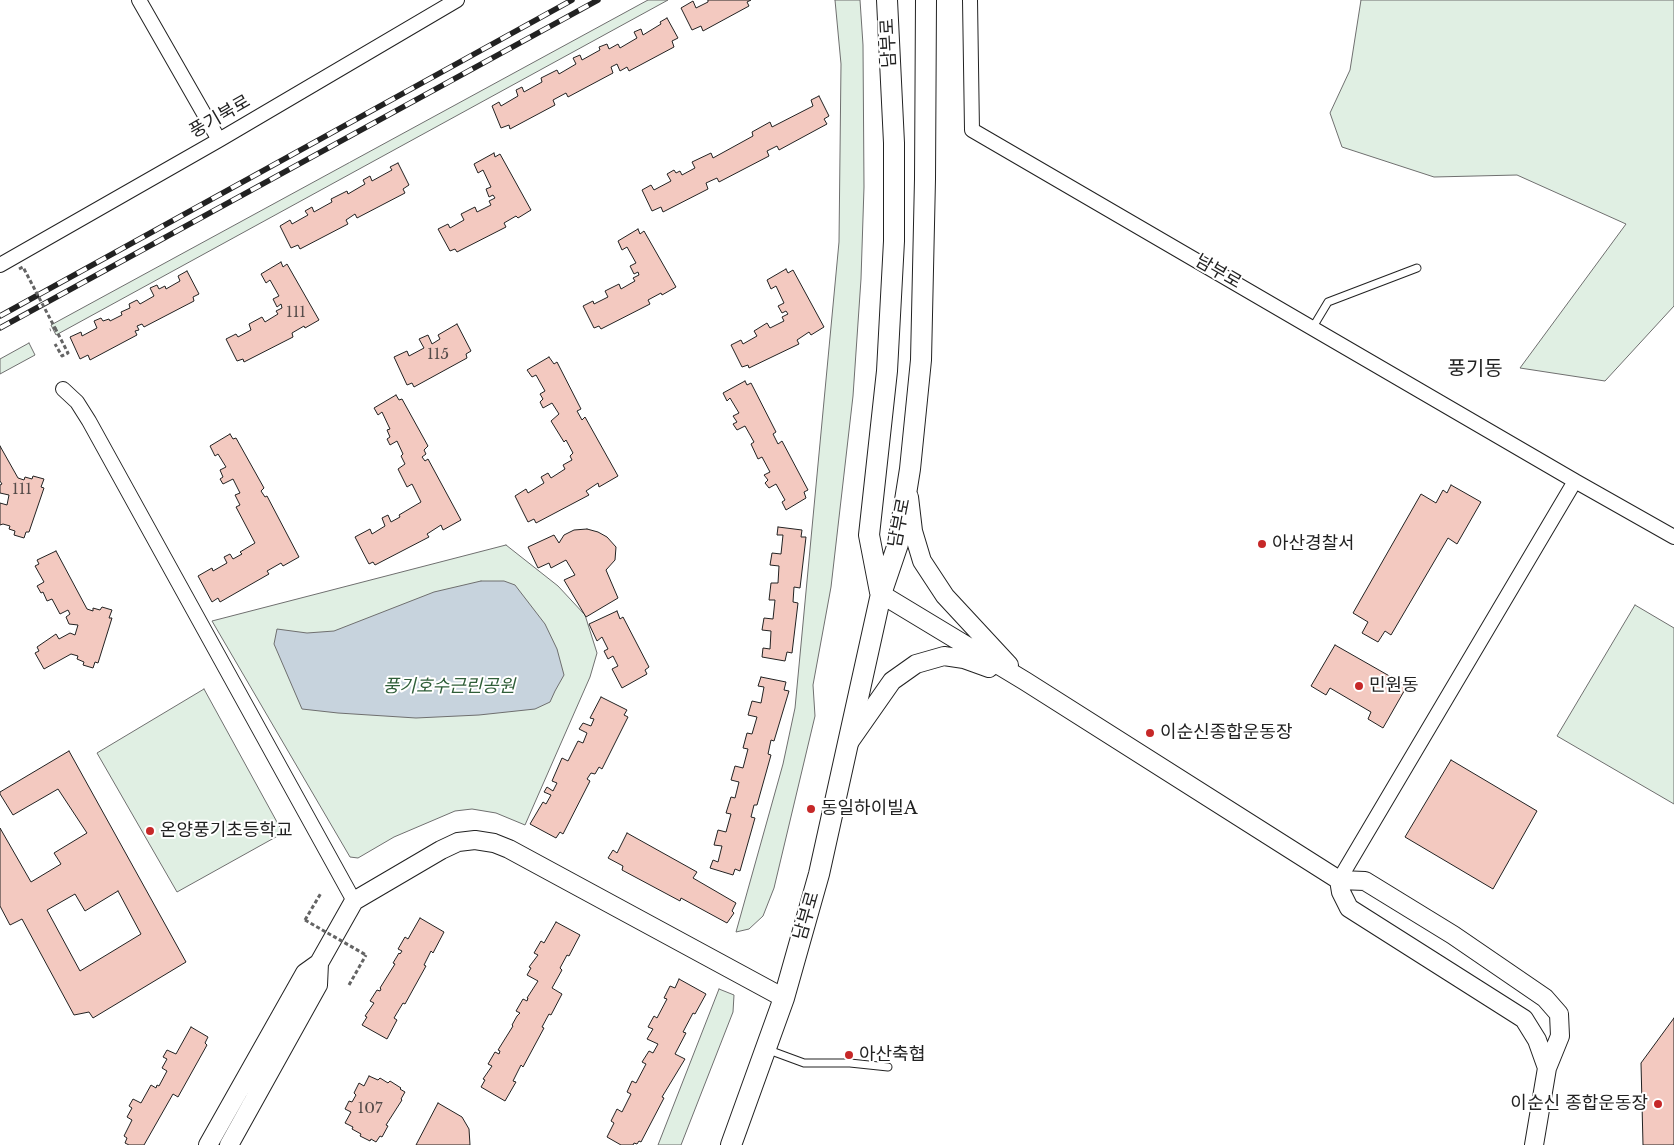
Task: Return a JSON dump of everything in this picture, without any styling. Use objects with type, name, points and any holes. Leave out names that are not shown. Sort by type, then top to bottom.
[{"type":"main road","name":"남부로","points":[[881,594],[870,535],[887,371],[894,241],[894,143],[887,0]]},
{"type":"main road","name":"남부로","points":[[731,1145],[784,998],[819,874],[881,594],[898,544],[908,485],[921,360],[926,8]]},
{"type":"street","points":[[139,0],[219,140]]},
{"type":"street","name":"풍기북로","points":[[0,265],[458,0]]},
{"type":"street","name":"남부로","points":[[970,0],[972,130],[1674,537]]},
{"type":"street","points":[[63,388],[77,402],[90,421],[354,901]]},
{"type":"street","points":[[1547,1068],[1537,1040],[1524,1019],[1349,908],[1341,892],[1339,880],[1575,481]]},
{"type":"street","points":[[908,485],[913,531],[922,561],[945,596],[1025,681]]},
{"type":"street","points":[[881,594],[1025,681],[1339,880],[1365,881],[1453,935],[1545,998],[1559,1014],[1560,1036],[1547,1068],[1534,1145]]},
{"type":"street","points":[[849,741],[892,681],[916,664],[944,656],[964,659],[1025,681]]},
{"type":"street","points":[[229,1145],[318,985],[319,963],[354,901],[458,842],[475,840],[494,843],[509,849],[784,998]]},
{"type":"street","points":[[208,1145],[304,973],[319,963]]},
{"type":"lane","points":[[1313,327],[1328,302],[1418,268]]},
{"type":"lane","points":[[766,1049],[804,1063],[850,1063],[888,1067]]},
{"type":"path","points":[[19,269],[23,267],[68,353],[62,356],[55,344]]},
{"type":"path","points":[[50,330],[55,328]]},
{"type":"path","points":[[321,892],[305,920],[366,955],[349,985]]},
{"type":"green space","points":[[648,0],[668,0],[56,335],[51,325]]},
{"type":"green space","points":[[835,0],[860,0],[863,45],[864,187],[861,279],[853,396],[831,587],[813,685],[815,716],[774,888],[763,916],[749,929],[736,932],[783,764],[795,708],[839,242],[841,64]]},
{"type":"green space","points":[[1361,0],[1674,0],[1674,306],[1605,381],[1520,368],[1626,224],[1517,175],[1434,177],[1342,147],[1330,113],[1350,70]]},
{"type":"green space","points":[[29,343],[35,355],[0,374],[0,359]]},
{"type":"green space","name":"풍기호수근린공원","points":[[506,545],[558,586],[585,615],[597,653],[590,677],[525,825],[496,813],[472,809],[455,811],[394,837],[358,858],[350,857],[212,621]]},
{"type":"green space","points":[[1635,605],[1674,628],[1674,804],[1557,736]]},
{"type":"green space","points":[[204,689],[283,833],[177,892],[97,753]]},
{"type":"green space","points":[[719,989],[734,995],[733,1012],[681,1145],[658,1145]]},
{"type":"shaded area","points":[[481,581],[504,581],[515,585],[545,624],[557,649],[564,675],[550,702],[535,709],[479,715],[416,718],[302,709],[274,644],[277,629],[307,633],[334,631],[434,592]]},
{"type":"building","points":[[708,0],[751,0],[747,2],[749,6],[703,31],[701,26],[692,30],[681,8],[693,1],[696,8],[708,2]]},
{"type":"building","points":[[667,18],[678,38],[672,41],[674,47],[629,71],[627,67],[620,71],[617,64],[611,67],[613,73],[568,97],[566,93],[553,100],[555,105],[510,129],[509,125],[501,128],[492,106],[499,102],[501,106],[518,96],[516,90],[522,87],[524,92],[542,82],[541,78],[557,70],[559,74],[576,64],[573,58],[580,55],[582,60],[600,50],[599,47],[607,44],[609,49],[618,44],[620,48],[637,38],[634,32],[641,29],[643,35]]},
{"type":"building","points":[[819,96],[829,116],[824,119],[827,124],[779,150],[777,146],[767,151],[769,156],[719,182],[717,178],[706,183],[708,189],[663,212],[661,207],[652,211],[642,190],[651,185],[654,190],[671,181],[667,174],[674,170],[676,173],[680,171],[682,175],[695,168],[692,162],[711,153],[713,158],[753,136],[752,132],[770,122],[772,127],[813,106],[811,100]]},
{"type":"building","points":[[494,153],[495,157],[500,154],[531,210],[518,218],[516,216],[504,223],[506,227],[457,252],[455,249],[450,251],[438,229],[448,224],[450,228],[464,220],[461,214],[475,207],[477,212],[491,205],[489,201],[495,198],[493,195],[489,197],[486,189],[491,187],[483,170],[478,173],[474,164]]},
{"type":"building","points":[[398,163],[409,185],[403,189],[405,193],[357,218],[355,214],[346,220],[348,224],[300,249],[298,245],[291,248],[280,226],[290,220],[292,224],[308,215],[305,211],[312,207],[314,212],[332,202],[331,199],[347,191],[348,194],[365,184],[363,180],[370,176],[372,181],[392,170],[390,167]]},
{"type":"building","points":[[638,229],[640,234],[644,231],[676,287],[648,300],[650,304],[601,329],[599,326],[594,328],[583,306],[593,301],[594,304],[608,297],[605,291],[619,284],[621,289],[635,281],[633,278],[639,275],[638,272],[634,274],[630,266],[636,263],[627,247],[622,250],[618,241]]},
{"type":"building","points":[[281,262],[283,267],[287,264],[319,320],[292,333],[293,337],[244,362],[243,359],[237,361],[226,339],[236,334],[238,337],[251,330],[249,324],[262,317],[265,322],[278,314],[276,311],[282,308],[281,304],[277,307],[273,299],[279,296],[270,280],[266,283],[261,274]]},
{"type":"building","points":[[786,269],[788,273],[793,270],[824,327],[811,335],[809,332],[797,340],[799,344],[749,368],[748,365],[742,367],[731,345],[741,340],[743,344],[757,336],[754,331],[767,323],[770,328],[784,321],[782,317],[788,314],[786,311],[782,313],[778,306],[784,303],[776,286],[771,289],[767,280]]},
{"type":"building","points":[[187,271],[199,294],[193,297],[194,301],[144,327],[142,324],[137,326],[139,330],[135,331],[137,335],[90,360],[88,355],[80,359],[70,337],[81,332],[82,336],[97,328],[94,321],[101,318],[103,321],[109,319],[110,321],[122,315],[121,312],[130,308],[129,304],[137,300],[140,304],[154,296],[150,288],[157,285],[159,289],[165,286],[166,289],[180,281],[178,276]]},
{"type":"building","points":[[457,324],[471,351],[466,354],[467,358],[414,387],[412,383],[407,385],[394,357],[407,351],[409,356],[424,348],[419,339],[428,335],[432,344],[440,339],[438,335]]},
{"type":"building","points":[[549,357],[554,364],[557,362],[581,409],[577,411],[582,420],[585,417],[618,476],[599,487],[598,483],[586,491],[589,495],[536,523],[534,519],[528,522],[515,496],[526,489],[528,493],[544,483],[541,477],[548,473],[551,478],[565,469],[563,465],[572,460],[570,456],[573,453],[566,440],[564,442],[551,421],[559,414],[552,403],[543,408],[540,402],[543,399],[540,394],[545,391],[536,375],[532,377],[527,370]]},
{"type":"building","points":[[745,381],[747,385],[751,383],[776,432],[773,434],[778,444],[782,441],[808,490],[804,492],[806,498],[786,510],[782,502],[785,500],[776,484],[769,488],[765,483],[768,480],[764,475],[770,472],[762,457],[758,459],[751,444],[754,442],[745,426],[737,430],[733,424],[737,422],[733,416],[739,413],[730,398],[727,401],[723,393]]},
{"type":"building","points":[[396,395],[399,400],[402,399],[428,446],[424,450],[426,454],[422,457],[425,461],[428,459],[461,520],[443,530],[441,525],[427,534],[429,537],[375,565],[373,562],[369,564],[355,537],[370,529],[372,534],[385,526],[382,518],[388,515],[391,522],[421,502],[412,484],[407,487],[398,469],[405,464],[397,441],[390,445],[387,439],[390,437],[387,430],[390,429],[382,412],[378,415],[374,408]]},
{"type":"building","points":[[230,434],[233,439],[236,438],[264,488],[261,491],[265,497],[267,496],[299,557],[283,566],[281,563],[267,571],[269,574],[220,602],[218,598],[212,602],[198,576],[212,568],[213,571],[227,563],[224,557],[230,554],[233,559],[242,554],[240,552],[255,543],[236,507],[240,505],[235,495],[240,493],[233,479],[223,484],[220,479],[223,477],[220,470],[226,467],[218,454],[215,456],[210,446]]},
{"type":"building","points":[[0,446],[18,478],[24,480],[25,477],[32,479],[33,476],[44,479],[41,487],[44,488],[29,532],[26,532],[24,538],[14,535],[15,531],[9,529],[10,526],[0,525],[0,503],[7,505],[9,495],[0,493],[0,485],[2,484],[0,481]]},
{"type":"building","points":[[1451,485],[1481,502],[1457,544],[1448,538],[1391,635],[1385,631],[1378,642],[1362,633],[1368,622],[1353,613],[1421,494],[1436,503],[1443,490],[1447,493]]},
{"type":"building","points":[[778,527],[802,530],[801,537],[806,537],[800,588],[794,587],[793,602],[798,603],[792,653],[787,652],[785,661],[762,657],[763,648],[770,649],[771,631],[762,630],[764,618],[773,619],[775,600],[769,600],[771,583],[778,583],[779,566],[770,565],[772,553],[781,554],[783,535],[777,535]]},
{"type":"building","points":[[587,529],[607,537],[616,547],[615,560],[606,570],[618,598],[586,617],[564,580],[575,575],[566,560],[551,568],[549,563],[538,568],[528,547],[554,535],[559,543],[564,535],[574,530]]},
{"type":"building","points":[[56,551],[87,609],[93,611],[93,608],[100,610],[102,607],[112,610],[109,618],[112,618],[98,663],[95,662],[93,668],[83,665],[84,662],[77,659],[78,656],[71,654],[44,669],[35,653],[39,651],[37,647],[56,634],[59,639],[70,633],[75,635],[78,625],[69,624],[66,617],[70,614],[68,610],[60,614],[52,599],[47,601],[43,592],[41,593],[37,586],[44,582],[35,566],[39,564],[37,560]]},
{"type":"building","points":[[617,611],[620,619],[623,617],[649,667],[645,670],[647,674],[622,688],[612,669],[618,666],[613,656],[608,659],[604,651],[608,649],[602,637],[597,641],[589,624]]},
{"type":"building","name":"민원동","points":[[1335,645],[1407,686],[1383,728],[1368,719],[1371,712],[1330,688],[1326,695],[1311,686]]},
{"type":"building","points":[[761,677],[786,682],[784,690],[789,691],[774,741],[771,740],[768,754],[771,755],[757,805],[754,805],[751,817],[755,818],[740,871],[735,869],[733,875],[710,868],[713,860],[718,862],[722,846],[714,845],[718,830],[726,832],[731,814],[726,813],[731,797],[735,798],[739,782],[731,780],[735,766],[743,768],[748,749],[743,748],[747,733],[752,734],[757,717],[748,715],[752,701],[761,703],[764,687],[758,686]]},
{"type":"building","points":[[601,697],[627,710],[624,715],[628,717],[602,769],[599,767],[595,774],[591,773],[587,779],[590,781],[563,834],[560,832],[556,838],[530,824],[543,802],[546,804],[551,795],[544,792],[547,787],[553,791],[557,783],[552,781],[562,758],[568,761],[578,741],[583,743],[587,733],[579,729],[583,723],[591,726],[594,719],[590,718]]},
{"type":"building","points":[[69,751],[186,962],[93,1018],[89,1012],[74,1015],[22,919],[10,925],[0,906],[0,828],[31,882],[61,864],[54,853],[87,833],[58,789],[13,815],[0,792]],"holes":[[[118,891],[141,934],[80,971],[47,910],[75,894],[85,911]]]},
{"type":"building","points":[[1451,760],[1537,811],[1493,889],[1405,837]]},
{"type":"building","points":[[627,833],[697,872],[693,878],[736,903],[732,911],[734,913],[727,923],[681,898],[680,901],[622,870],[623,866],[608,858],[613,850],[617,853]]},
{"type":"building","points":[[420,918],[444,932],[433,953],[431,951],[424,965],[426,966],[405,1004],[403,1003],[394,1018],[397,1020],[387,1039],[362,1025],[367,1017],[365,1016],[374,1003],[370,1001],[377,990],[380,991],[395,964],[393,963],[402,951],[398,949],[405,937],[408,939]]},
{"type":"building","points":[[556,922],[580,935],[560,968],[562,970],[552,988],[562,994],[542,1027],[544,1028],[523,1067],[521,1065],[513,1081],[516,1082],[505,1101],[481,1087],[485,1080],[483,1079],[492,1066],[488,1064],[495,1052],[499,1054],[500,1051],[498,1050],[520,1013],[516,1011],[523,999],[527,1001],[538,981],[527,975],[531,968],[529,967],[538,955],[534,953],[541,941],[544,943]]},
{"type":"building","points":[[679,979],[706,994],[683,1032],[686,1033],[675,1054],[685,1059],[662,1097],[664,1098],[641,1142],[639,1141],[633,1145],[621,1145],[607,1137],[614,1123],[611,1121],[617,1109],[622,1112],[631,1094],[627,1092],[632,1081],[636,1083],[646,1064],[642,1062],[649,1051],[653,1053],[658,1044],[647,1039],[653,1029],[648,1027],[654,1016],[657,1018],[667,999],[664,998],[670,986],[675,988]]},
{"type":"building","name":"이순신 종합운동장","points":[[1674,1018],[1674,1145],[1643,1145],[1641,1063]]},
{"type":"building","points":[[191,1027],[208,1037],[205,1043],[207,1045],[178,1097],[173,1094],[144,1145],[129,1145],[125,1143],[127,1138],[124,1136],[132,1120],[127,1117],[132,1108],[129,1106],[133,1099],[141,1103],[151,1085],[156,1088],[157,1085],[159,1086],[167,1071],[162,1068],[167,1059],[163,1057],[167,1050],[176,1054]]},
{"type":"building","points":[[369,1076],[378,1080],[380,1078],[388,1083],[390,1081],[405,1092],[386,1125],[388,1126],[382,1137],[380,1136],[376,1142],[360,1136],[361,1134],[352,1129],[353,1127],[345,1123],[351,1112],[345,1109],[349,1101],[352,1102],[356,1095],[354,1093],[359,1083],[364,1086]]},
{"type":"building","points":[[438,1103],[462,1117],[469,1129],[470,1145],[416,1145]]},
{"type":"railway","points":[[0,316],[572,0]]},
{"type":"railway","points":[[0,328],[598,0]]},
{"type":"place","name":"아산경찰서","points":[[1262,544]]},
{"type":"place","name":"민원동","points":[[1359,686]]},
{"type":"place","name":"이순신종합운동장","points":[[1150,733]]},
{"type":"place","name":"동일하이빌A","points":[[811,809]]},
{"type":"place","name":"온양풍기초등학교","points":[[150,831]]},
{"type":"place","name":"아산축협","points":[[849,1055]]},
{"type":"place","name":"이순신 종합운동장","points":[[1658,1104]]},
{"type":"district","name":"풍기동","points":[[1475,369]]}]
